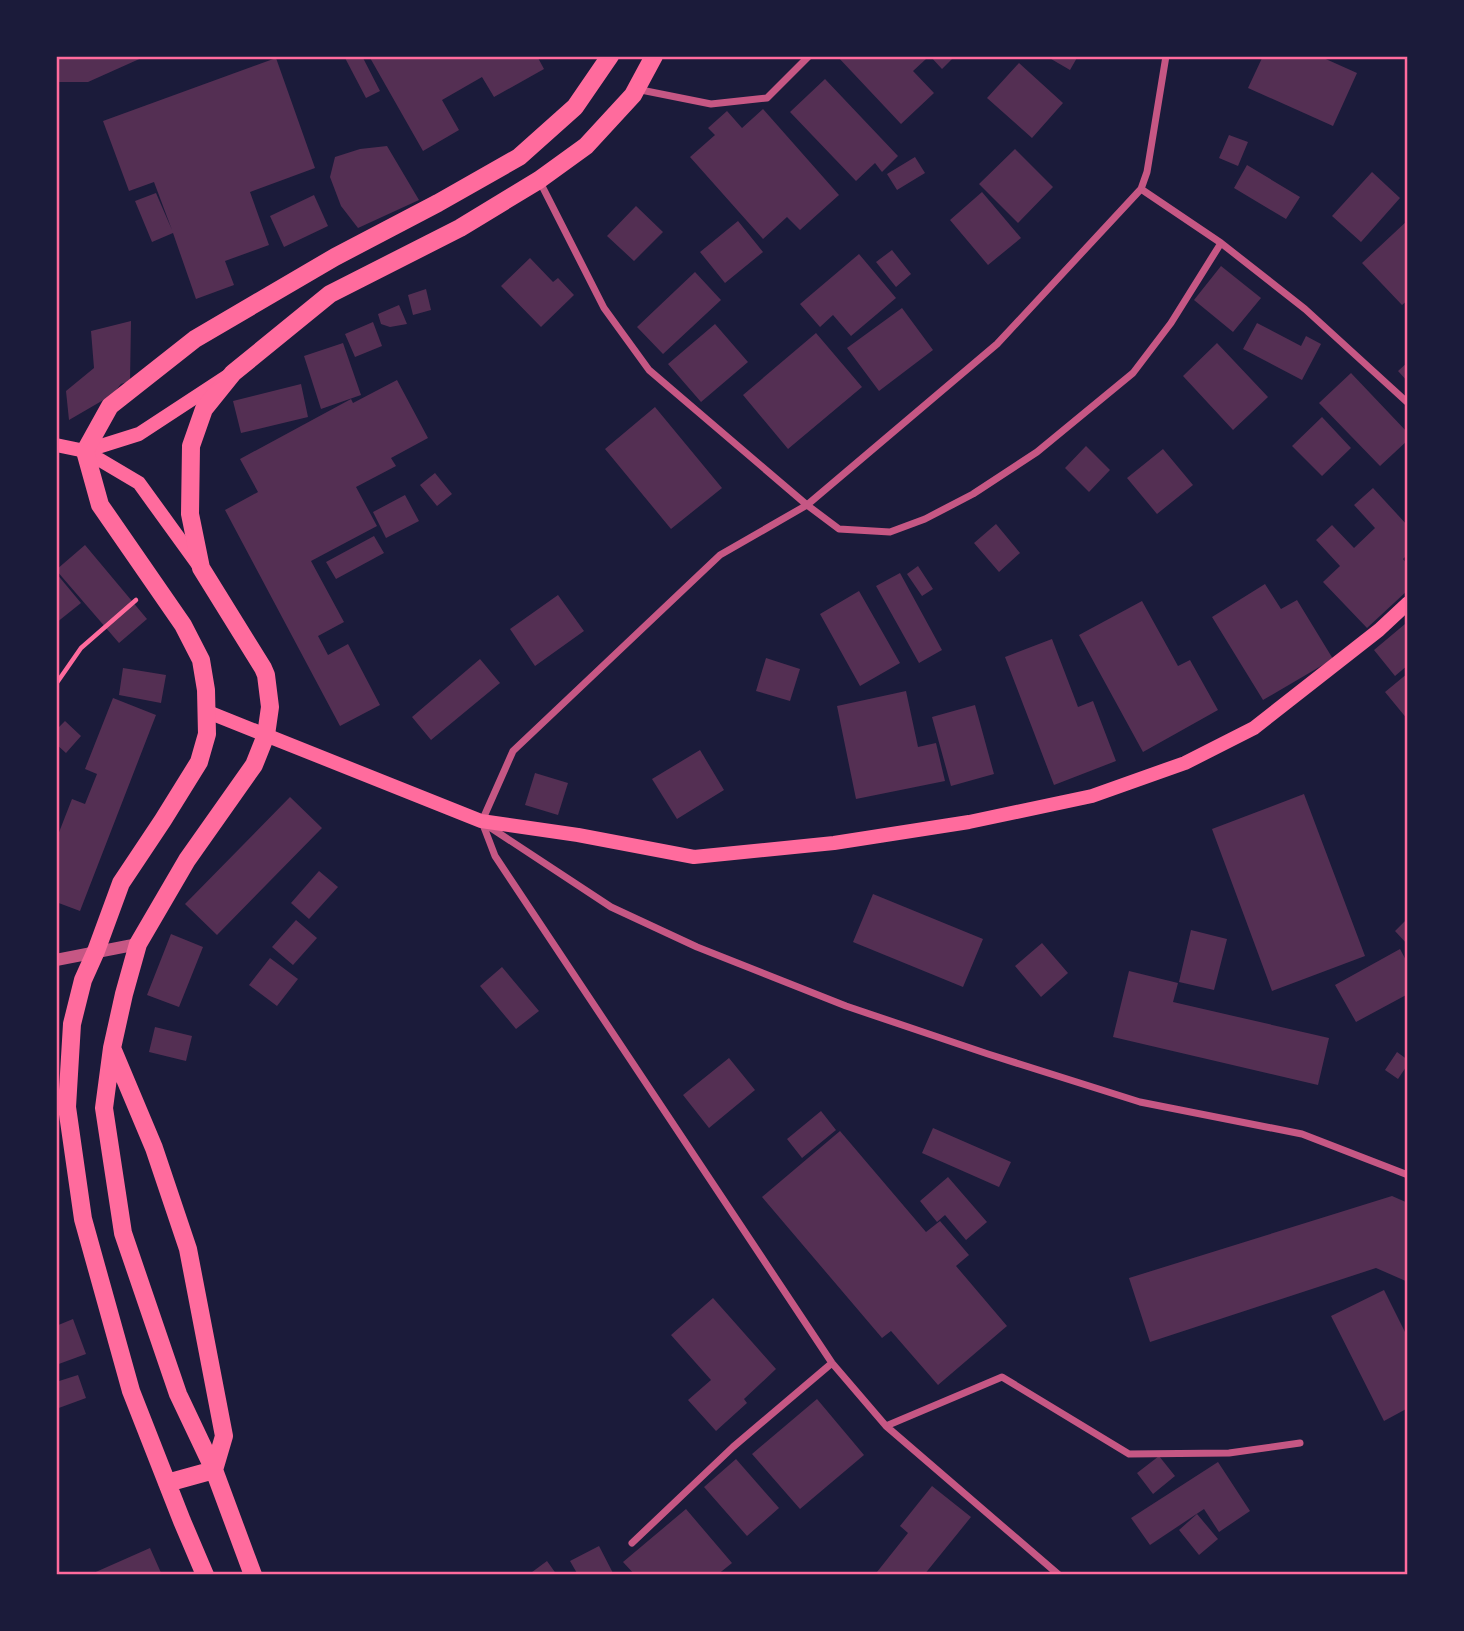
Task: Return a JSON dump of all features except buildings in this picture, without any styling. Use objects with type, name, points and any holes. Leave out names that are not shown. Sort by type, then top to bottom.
[{"type":"main road","points":[[205,1575],[131,1391],[83,1219],[67,1107],[72,1024],[83,979],[121,883],[199,762],[207,734],[206,690],[201,660],[183,625],[100,505],[85,451],[110,406],[195,339],[335,257],[519,157],[575,107],[610,56]]},
{"type":"main road","points":[[85,451],[139,433],[233,373],[330,294],[460,228],[540,180],[586,146],[633,95],[654,56]]},
{"type":"main road","points":[[438,203],[460,228]]},
{"type":"main road","points":[[201,568],[190,514],[191,446],[204,409],[233,373]]},
{"type":"main road","points":[[56,445],[85,451],[139,483],[201,568],[266,675],[270,707],[266,735],[254,765],[187,860],[138,944],[124,994],[104,1108],[123,1233],[178,1394],[214,1470],[253,1575]]},
{"type":"main road","points":[[208,712],[481,821],[578,835],[694,857],[834,843],[969,822],[1092,796],[1185,763],[1254,728],[1379,631],[1408,603]]},
{"type":"main road","points":[[113,1048],[154,1148],[188,1249],[224,1436],[214,1470]]},
{"type":"main road","points":[[167,1483],[214,1470]]},
{"type":"street","points":[[636,89],[711,104],[767,98],[809,56]]},
{"type":"street","points":[[1059,1575],[886,1426],[832,1363],[495,856],[481,821],[513,751],[720,555],[807,505],[997,344],[1141,189],[1147,172],[1166,56]]},
{"type":"street","points":[[540,180],[604,308],[649,370],[839,530],[890,532],[925,519],[973,494],[1037,452],[1133,373],[1171,323],[1220,243]]},
{"type":"street","points":[[1141,189],[1220,243],[1306,309],[1408,403]]},
{"type":"street","points":[[481,821],[611,907],[697,947],[846,1006],[1140,1102],[1302,1134],[1408,1175]]},
{"type":"street","points":[[56,960],[138,944]]},
{"type":"street","points":[[632,1543],[733,1447],[832,1363]]},
{"type":"street","points":[[886,1426],[1002,1377],[1129,1454],[1229,1453],[1300,1443]]},
{"type":"path","points":[[56,684],[80,648],[155,584]]}]
